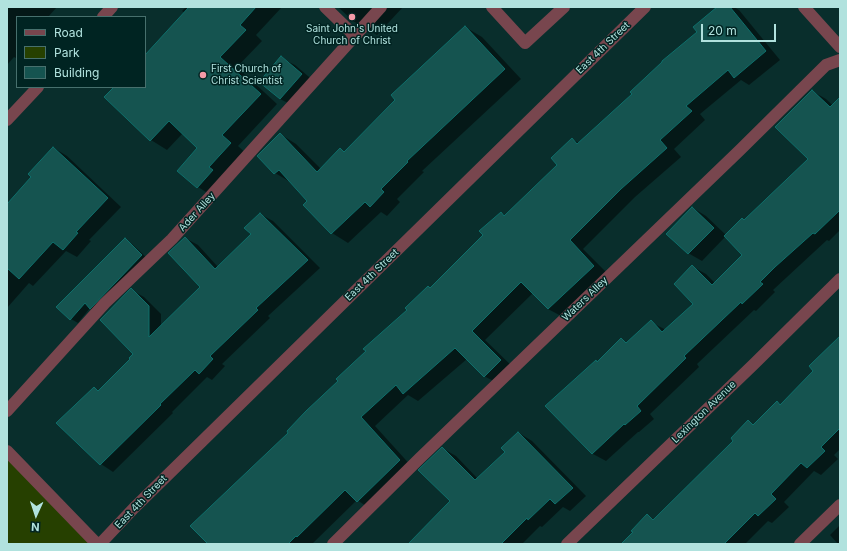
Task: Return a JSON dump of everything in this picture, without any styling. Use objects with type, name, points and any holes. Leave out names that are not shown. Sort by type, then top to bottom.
[{"type":"street","points":[[104,16],[112,7]]},
{"type":"street","points":[[325,7],[355,36]]},
{"type":"street","name":"Ader Alley","points":[[7,411],[105,303],[172,239],[381,7]]},
{"type":"street","points":[[492,7],[525,43],[564,7]]},
{"type":"street","name":"East 4th Street","points":[[100,544],[134,508],[645,7]]},
{"type":"street","points":[[804,7],[840,47]]},
{"type":"street","name":"Waters Alley","points":[[332,544],[740,150],[826,64],[840,60]]},
{"type":"street","points":[[7,120],[37,88]]},
{"type":"street","name":"Lexington Avenue","points":[[567,544],[840,279]]},
{"type":"street","points":[[7,451],[97,544]]},
{"type":"street","points":[[800,544],[840,505]]},
{"type":"green space","points":[[7,451],[97,544],[7,544]]},
{"type":"building","points":[[189,7],[256,7],[240,25],[246,30],[220,57],[261,94],[222,135],[231,143],[209,167],[213,170],[197,188],[177,171],[197,148],[169,121],[150,141],[104,97],[113,88],[146,88],[146,54]]},
{"type":"building","points":[[717,7],[730,7],[766,51],[734,78],[728,70],[686,106],[692,111],[660,140],[667,148],[621,189],[570,240],[594,266],[548,309],[521,282],[472,331],[501,360],[484,377],[455,348],[403,394],[396,385],[361,417],[400,460],[357,502],[345,490],[288,544],[208,544],[190,526],[288,433],[287,431],[306,411],[338,381],[336,379],[366,351],[363,349],[407,310],[405,308],[428,286],[430,288],[483,235],[479,231],[501,212],[504,216],[557,165],[551,158],[572,138],[577,144],[632,94],[630,92],[662,61],[697,32],[693,27]]},
{"type":"building","points":[[465,26],[505,69],[407,161],[408,162],[381,189],[384,192],[370,207],[365,202],[331,234],[303,205],[307,201],[279,170],[274,174],[257,156],[280,133],[317,172],[340,148],[344,152],[395,100],[391,95]]},
{"type":"building","points":[[281,56],[302,74],[280,99],[259,82]]},
{"type":"building","points":[[812,90],[830,107],[840,97],[840,210],[815,234],[813,233],[775,267],[760,282],[763,284],[742,304],[741,302],[684,356],[686,358],[637,406],[641,411],[625,425],[624,424],[592,454],[545,406],[596,360],[597,362],[621,338],[626,343],[651,320],[662,332],[693,304],[674,284],[692,265],[712,285],[742,255],[724,236],[742,218],[744,220],[808,159],[775,127]]},
{"type":"building","points":[[53,147],[108,198],[76,232],[78,233],[63,250],[53,242],[19,279],[7,268],[7,204],[31,177],[28,174]]},
{"type":"building","points":[[692,207],[714,228],[688,254],[666,234]]},
{"type":"building","points":[[260,213],[308,260],[256,308],[258,310],[210,356],[213,359],[199,374],[195,370],[100,465],[56,423],[94,387],[98,391],[130,359],[129,358],[133,354],[100,320],[131,288],[149,306],[149,337],[200,287],[168,253],[185,237],[215,269],[251,234],[244,228]]},
{"type":"building","points":[[125,238],[142,255],[90,309],[85,303],[70,320],[56,307]]},
{"type":"building","points":[[840,336],[840,428],[821,447],[825,451],[807,468],[801,463],[771,494],[776,499],[758,516],[755,513],[724,544],[621,544],[633,532],[631,531],[647,514],[653,520],[733,441],[731,438],[748,420],[753,425],[777,401],[780,405],[813,371],[809,366]]},
{"type":"building","points":[[518,432],[573,488],[555,504],[550,499],[528,520],[527,518],[501,544],[408,544],[450,501],[418,470],[442,447],[475,480],[505,452],[501,448]]},
{"type":"place","name":"Saint John's United Church of Christ","points":[[352,17]]},
{"type":"place","name":"First Church of Christ Scientist","points":[[203,75]]}]
